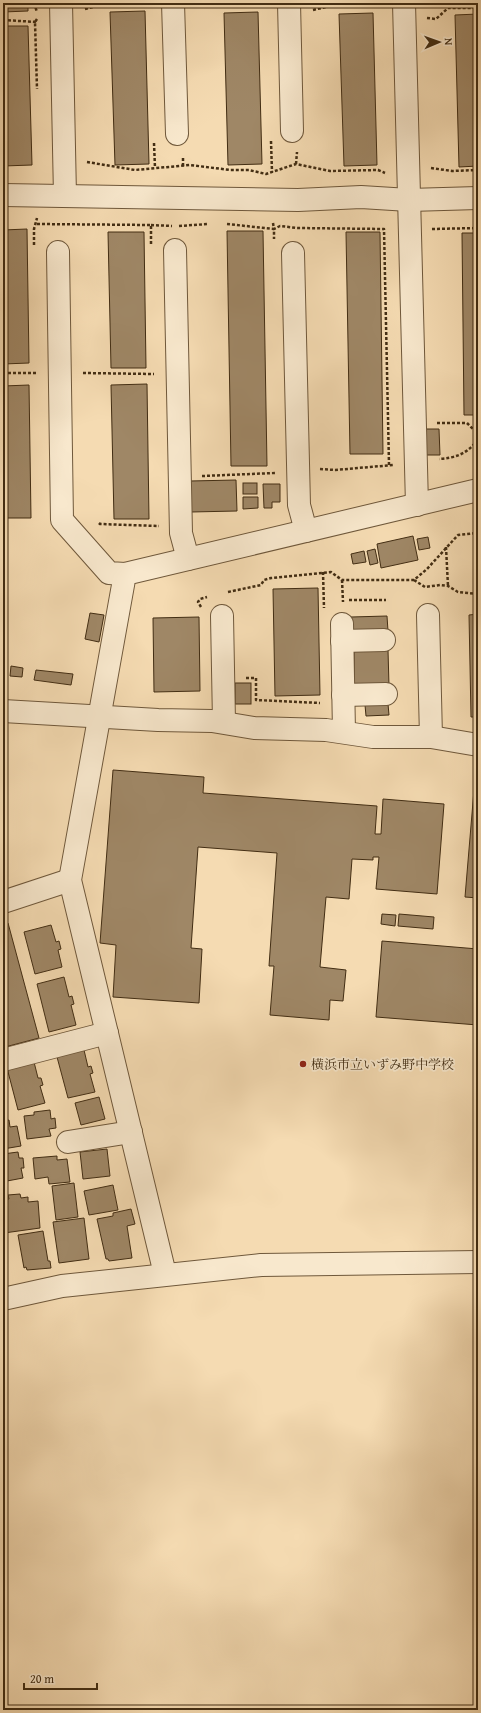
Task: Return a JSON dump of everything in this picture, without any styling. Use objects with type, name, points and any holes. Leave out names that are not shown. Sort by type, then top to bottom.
[{"type":"street","points":[[173,3],[177,134]]},
{"type":"street","points":[[289,6],[292,131]]},
{"type":"street","points":[[404,10],[417,505]]},
{"type":"street","points":[[61,11],[65,196]]},
{"type":"street","points":[[3,195],[273,199],[361,197],[409,200],[478,198]]},
{"type":"street","points":[[175,250],[181,533],[188,559]]},
{"type":"street","points":[[58,252],[62,520],[110,573],[125,574],[478,490]]},
{"type":"street","points":[[293,253],[299,505],[306,531]]},
{"type":"street","points":[[125,574],[70,880],[165,1274]]},
{"type":"street","points":[[213,612],[223,678],[224,722]]},
{"type":"street","points":[[428,615],[431,737]]},
{"type":"street","points":[[344,732],[342,633],[384,640]]},
{"type":"street","points":[[343,699],[386,694]]},
{"type":"street","points":[[3,711],[224,722],[254,728],[326,730],[373,737],[431,737],[478,745]]},
{"type":"street","points":[[3,902],[70,880]]},
{"type":"street","points":[[3,1060],[107,1033]]},
{"type":"street","points":[[68,1142],[131,1132]]},
{"type":"street","points":[[3,1299],[62,1286],[261,1265],[478,1262]]},
{"type":"path","points":[[208,3],[212,6],[289,6],[308,11],[343,3]]},
{"type":"path","points":[[404,10],[436,19],[448,8],[478,8]]},
{"type":"path","points":[[3,20],[35,22],[61,11]]},
{"type":"path","points":[[64,162],[93,163],[135,170],[190,165],[230,170],[249,170],[266,174],[296,164],[330,171],[378,170],[387,174],[399,174],[408,170],[430,168],[452,171],[478,170]]},
{"type":"path","points":[[273,199],[274,244]]},
{"type":"path","points":[[37,224],[150,226],[211,224]]},
{"type":"path","points":[[225,224],[274,229],[280,226],[297,228],[384,229],[390,465]]},
{"type":"path","points":[[150,226],[151,249]]},
{"type":"path","points":[[154,366],[155,381]]},
{"type":"path","points":[[3,373],[178,374]]},
{"type":"path","points":[[180,476],[275,473],[298,474],[307,468],[335,470],[416,464],[425,460],[449,458],[468,452],[476,442],[477,433],[467,423],[415,423]]},
{"type":"path","points":[[275,465],[275,473]]},
{"type":"path","points":[[159,519],[159,526]]},
{"type":"path","points":[[414,580],[427,569],[458,535],[478,533]]},
{"type":"path","points":[[446,547],[448,586]]},
{"type":"path","points":[[222,594],[261,585],[264,580],[271,578],[324,572],[331,572],[342,580],[414,580],[425,587],[440,584],[448,586],[458,592],[478,594]]},
{"type":"path","points":[[209,596],[200,599],[198,602],[201,607],[213,612]]},
{"type":"path","points":[[343,600],[386,600]]},
{"type":"path","points":[[223,678],[256,678],[256,700],[343,699]]},
{"type":"building","points":[[3,3],[28,3],[28,11],[3,12]]},
{"type":"building","points":[[145,11],[149,164],[115,165],[110,12]]},
{"type":"building","points":[[258,12],[262,164],[228,165],[224,13]]},
{"type":"building","points":[[373,13],[377,165],[344,166],[339,14]]},
{"type":"building","points":[[478,14],[478,166],[459,167],[455,15]]},
{"type":"building","points":[[3,26],[28,26],[32,165],[3,166]]},
{"type":"building","points":[[27,229],[29,363],[3,364],[3,230]]},
{"type":"building","points":[[227,231],[263,231],[267,466],[231,466]]},
{"type":"building","points":[[108,232],[144,232],[146,368],[111,368]]},
{"type":"building","points":[[346,232],[380,232],[383,454],[350,454]]},
{"type":"building","points":[[462,233],[478,233],[478,415],[464,415]]},
{"type":"building","points":[[147,384],[149,519],[114,519],[111,385]]},
{"type":"building","points":[[29,385],[31,518],[3,518],[3,386]]},
{"type":"building","points":[[425,429],[439,429],[440,455],[425,455]]},
{"type":"building","points":[[236,480],[237,511],[191,512],[190,481]]},
{"type":"building","points":[[243,483],[257,483],[257,494],[243,494]]},
{"type":"building","points":[[263,484],[280,484],[280,502],[272,502],[272,508],[264,508]]},
{"type":"building","points":[[243,497],[258,497],[258,508],[243,509]]},
{"type":"building","points":[[413,536],[418,560],[381,568],[377,544]]},
{"type":"building","points":[[428,537],[430,548],[419,550],[417,539]]},
{"type":"building","points":[[375,549],[378,563],[370,565],[367,551]]},
{"type":"building","points":[[364,551],[366,562],[353,564],[351,554]]},
{"type":"building","points":[[318,588],[320,695],[275,696],[273,589]]},
{"type":"building","points":[[90,613],[104,615],[99,642],[85,639]]},
{"type":"building","points":[[478,614],[478,717],[471,717],[469,615]]},
{"type":"building","points":[[387,616],[388,631],[352,632],[351,617]]},
{"type":"building","points":[[199,617],[200,691],[154,692],[153,618]]},
{"type":"building","points":[[388,650],[389,686],[354,687],[354,651]]},
{"type":"building","points":[[11,666],[23,668],[22,677],[10,676]]},
{"type":"building","points":[[36,670],[73,674],[71,685],[34,680]]},
{"type":"building","points":[[235,683],[251,683],[251,704],[235,704]]},
{"type":"building","points":[[388,704],[389,715],[366,716],[365,705]]},
{"type":"building","points":[[113,770],[204,777],[203,793],[377,806],[375,834],[381,834],[383,799],[444,804],[437,894],[376,889],[379,857],[373,857],[373,860],[352,859],[349,899],[326,897],[320,967],[346,970],[343,1001],[330,1000],[329,1020],[270,1015],[274,966],[269,966],[277,853],[198,847],[191,948],[202,949],[199,1003],[113,997],[116,945],[100,943]]},
{"type":"building","points":[[475,778],[478,778],[478,898],[465,897]]},
{"type":"building","points":[[382,914],[396,915],[395,926],[381,924]]},
{"type":"building","points":[[399,914],[434,917],[433,929],[398,926]]},
{"type":"building","points":[[8,923],[39,1038],[5,1047],[3,1041],[3,924]]},
{"type":"building","points":[[51,925],[56,942],[59,941],[61,949],[58,950],[62,967],[35,974],[24,932]]},
{"type":"building","points":[[382,941],[478,949],[478,1025],[376,1017]]},
{"type":"building","points":[[64,977],[69,997],[72,996],[74,1004],[71,1005],[76,1025],[49,1032],[37,984]]},
{"type":"building","points":[[84,1050],[88,1067],[91,1066],[93,1073],[90,1074],[95,1092],[68,1098],[57,1057]]},
{"type":"building","points":[[34,1062],[38,1078],[41,1078],[43,1085],[40,1086],[45,1103],[18,1110],[7,1068]]},
{"type":"building","points":[[99,1097],[105,1119],[81,1125],[75,1103]]},
{"type":"building","points":[[50,1110],[51,1119],[55,1118],[56,1128],[49,1129],[51,1136],[27,1139],[24,1116],[34,1115],[34,1112]]},
{"type":"building","points":[[9,1120],[10,1127],[17,1126],[21,1146],[3,1149],[3,1121]]},
{"type":"building","points":[[107,1149],[110,1176],[83,1179],[80,1152]]},
{"type":"building","points":[[18,1152],[19,1158],[23,1158],[24,1168],[21,1168],[23,1178],[7,1181],[5,1173],[3,1174],[3,1154]]},
{"type":"building","points":[[57,1156],[57,1160],[67,1159],[70,1182],[49,1184],[48,1177],[35,1179],[33,1158]]},
{"type":"building","points":[[74,1183],[78,1217],[56,1220],[52,1186]]},
{"type":"building","points":[[113,1185],[118,1210],[89,1215],[84,1191]]},
{"type":"building","points":[[20,1194],[21,1198],[28,1197],[28,1202],[38,1201],[40,1228],[4,1233],[3,1199],[9,1199],[8,1195]]},
{"type":"building","points":[[131,1209],[135,1224],[127,1226],[132,1258],[109,1261],[106,1259],[97,1219],[113,1216],[113,1213]]},
{"type":"building","points":[[84,1218],[89,1259],[59,1263],[53,1222]]},
{"type":"building","points":[[43,1231],[48,1261],[50,1261],[51,1268],[27,1270],[26,1267],[24,1268],[18,1235]]},
{"type":"place","name":"横浜市立いずみ野中学校","points":[[303,1064]]}]
